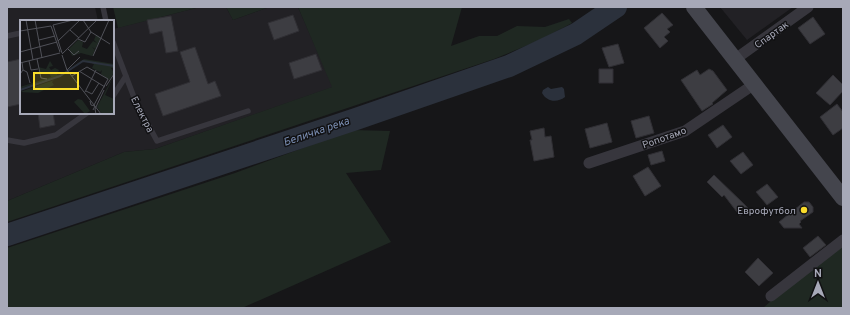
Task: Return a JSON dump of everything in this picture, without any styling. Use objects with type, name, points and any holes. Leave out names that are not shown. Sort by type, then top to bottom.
[{"type":"main road","points":[[694,7],[843,198]]},
{"type":"street","name":"Спартак","points":[[734,60],[808,7]]},
{"type":"street","name":"Ропотамо","points":[[588,163],[685,132],[754,85]]},
{"type":"street","points":[[771,296],[843,240]]},
{"type":"lane","points":[[103,7],[106,20]]},
{"type":"lane","points":[[7,36],[20,33]]},
{"type":"lane","name":"Електра","points":[[114,45],[135,100],[157,141],[248,111]]},
{"type":"lane","points":[[114,94],[126,76]]},
{"type":"lane","points":[[7,140],[24,143],[56,135],[86,114]]},
{"type":"shaded area","points":[[7,7],[95,7],[98,20],[20,20],[20,114],[114,114],[114,29],[200,7],[226,7],[233,20],[269,7],[298,7],[333,87],[155,149],[124,152],[7,201]]},
{"type":"shaded area","points":[[113,7],[200,7],[118,28]]},
{"type":"shaded area","points":[[226,7],[269,7],[233,20]]},
{"type":"shaded area","points":[[298,7],[462,7],[451,46],[479,36],[497,36],[517,26],[545,27],[569,19],[572,23],[540,40],[494,59],[7,222],[7,201],[124,152],[155,149],[332,87]]},
{"type":"shaded area","points":[[720,7],[793,7],[747,40]]},
{"type":"shaded area","points":[[548,87],[551,89],[562,87],[564,89],[565,97],[556,101],[549,100],[542,93],[543,90]]},
{"type":"shaded area","points":[[352,130],[390,131],[381,170],[346,173],[391,242],[242,308],[7,308],[7,248],[235,173]]},
{"type":"shaded area","points":[[843,245],[843,308],[763,308],[771,301]]},
{"type":"building","points":[[662,13],[673,25],[667,29],[670,32],[664,37],[668,41],[660,48],[644,28]]},
{"type":"building","points":[[293,15],[299,31],[274,40],[268,23]]},
{"type":"building","points":[[171,16],[178,51],[166,53],[162,31],[150,34],[147,20]]},
{"type":"building","points":[[813,17],[825,34],[810,44],[798,28]]},
{"type":"building","points":[[618,44],[624,63],[609,67],[602,48]]},
{"type":"building","points":[[195,47],[208,84],[215,81],[221,96],[163,116],[155,94],[190,82],[180,52]]},
{"type":"building","points":[[316,54],[322,70],[294,79],[289,63]]},
{"type":"building","points":[[20,59],[20,104],[7,107],[7,62]]},
{"type":"building","points":[[599,69],[613,69],[613,83],[599,83]]},
{"type":"building","points":[[709,69],[713,71],[727,90],[712,103],[713,104],[702,111],[681,80],[697,70],[700,75]]},
{"type":"building","points":[[833,75],[843,85],[843,91],[830,105],[816,93]]},
{"type":"building","points":[[837,104],[843,112],[843,128],[833,135],[820,117]]},
{"type":"building","points":[[38,114],[53,114],[55,125],[40,128]]},
{"type":"building","points":[[649,116],[654,133],[636,138],[631,121]]},
{"type":"building","points":[[607,123],[612,142],[590,148],[585,129]]},
{"type":"building","points":[[723,125],[732,137],[717,148],[708,135]]},
{"type":"building","points":[[544,128],[545,137],[551,136],[554,157],[534,161],[530,131]]},
{"type":"building","points":[[662,151],[665,161],[651,165],[648,155]]},
{"type":"building","points":[[743,152],[753,165],[741,174],[730,161]]},
{"type":"building","points":[[648,167],[661,186],[645,196],[633,176]]},
{"type":"building","points":[[714,175],[749,209],[740,216],[724,195],[722,197],[707,182]]},
{"type":"building","points":[[767,184],[778,197],[767,205],[756,192]]},
{"type":"building","points":[[804,202],[809,202],[813,207],[813,212],[800,221],[801,222],[799,224],[802,228],[784,228],[779,222]]},
{"type":"building","points":[[818,236],[826,245],[810,257],[803,248]]},
{"type":"building","points":[[758,258],[773,273],[759,286],[745,272]]},
{"type":"waterway","name":"Беличка река","points":[[7,235],[356,119],[509,66],[576,34],[616,7]]},
{"type":"place","name":"Еврофутбол","points":[[804,210]]}]
